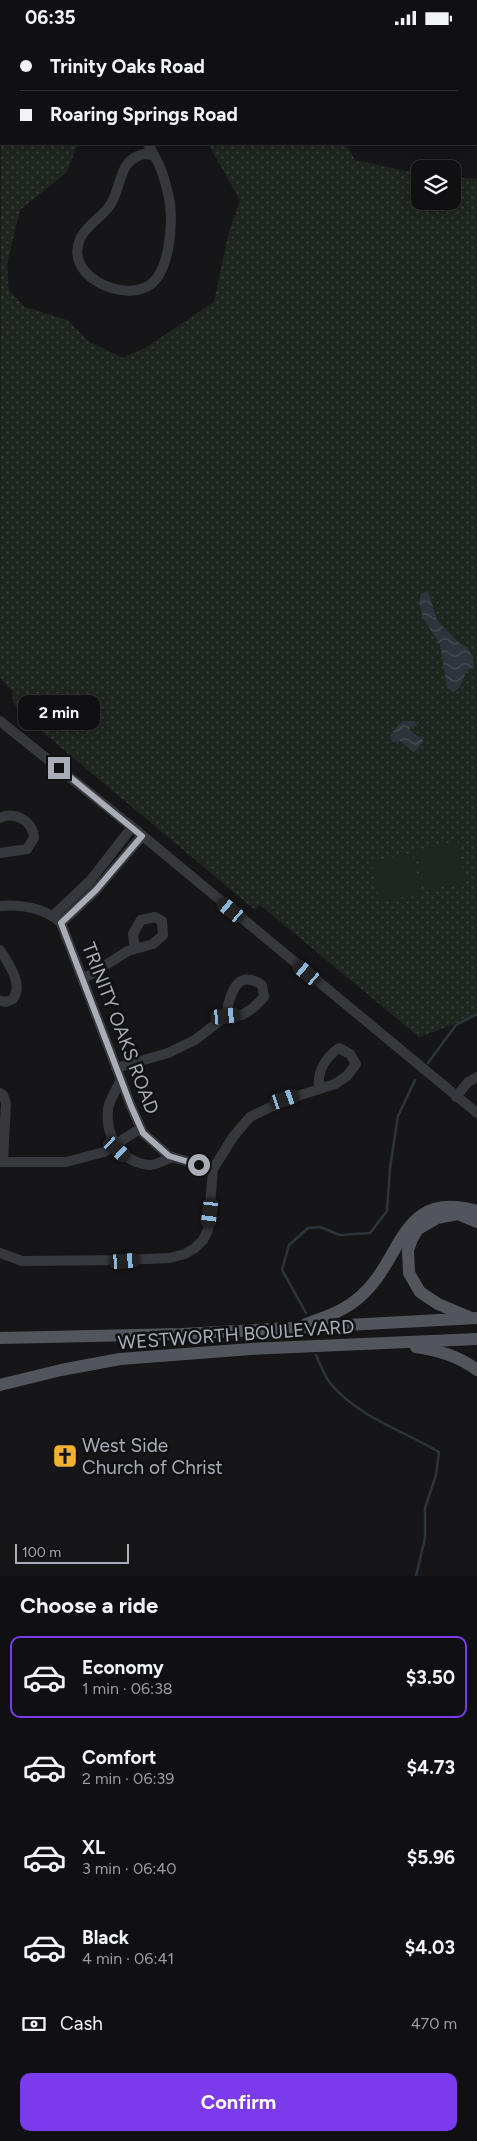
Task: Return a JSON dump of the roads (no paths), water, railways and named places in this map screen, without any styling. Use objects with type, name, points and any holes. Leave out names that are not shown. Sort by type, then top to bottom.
[{"type":"main road","points":[[295,1329],[352,1304],[364,1294],[377,1279],[411,1224],[422,1214],[435,1207],[460,1206],[477,1211]]},
{"type":"main road","points":[[475,1318],[438,1304],[420,1292],[409,1273],[408,1250],[418,1229],[437,1218],[458,1214],[477,1222]]},
{"type":"main road","name":"WESTWORTH BOULEVARD","points":[[0,1337],[250,1331],[475,1318]]},
{"type":"main road","points":[[250,1331],[251,1349]]},
{"type":"main road","points":[[141,1334],[142,1357]]},
{"type":"main road","name":"WESTWORTH BOULEVARD","points":[[0,1384],[88,1365],[142,1357],[251,1349],[477,1339]]},
{"type":"main road","points":[[392,1343],[427,1348],[451,1356],[477,1370]]},
{"type":"street","points":[[149,145],[161,167],[169,199],[169,242],[163,269],[156,282],[145,288],[136,290],[110,288],[96,282],[82,269],[77,257],[80,238],[111,205],[126,164],[136,156],[154,155]]},
{"type":"street","points":[[0,721],[132,827],[477,1113]]},
{"type":"street","points":[[0,818],[8,815],[18,817],[32,829],[34,838],[27,849],[0,853]]},
{"type":"street","points":[[57,919],[90,881],[132,827]]},
{"type":"street","points":[[57,919],[96,890],[142,836]]},
{"type":"street","points":[[0,906],[27,907],[57,919]]},
{"type":"street","name":"TRINITY OAKS ROAD","points":[[57,919],[83,979],[116,1068],[143,1133],[172,1157],[213,1169]]},
{"type":"street","points":[[83,979],[128,951],[135,949]]},
{"type":"street","points":[[0,950],[15,977],[18,991],[13,999],[6,1002],[0,1001]]},
{"type":"street","points":[[116,1068],[168,1053],[195,1040],[226,1016]]},
{"type":"street","points":[[456,1097],[468,1082],[476,1079]]},
{"type":"street","points":[[121,1080],[108,1108],[108,1127],[115,1145],[131,1161],[151,1165],[172,1157]]},
{"type":"street","points":[[0,1253],[22,1261],[125,1261],[169,1258],[185,1254],[204,1240],[208,1230],[213,1169],[233,1137],[250,1117],[285,1099],[319,1088]]},
{"type":"street","points":[[0,1093],[3,1095],[6,1103],[2,1162],[66,1162],[104,1152],[141,1128]]},
{"type":"water","points":[[428,591],[437,620],[458,642],[467,647],[473,658],[474,666],[467,671],[459,688],[453,692],[447,688],[440,644],[423,618],[419,603],[421,594]]},
{"type":"water","points":[[402,721],[415,721],[417,726],[410,727],[410,730],[424,741],[414,753],[400,741],[392,742],[390,735]]},
{"type":"waterway","points":[[428,1063],[456,1025],[477,1014]]},
{"type":"waterway","points":[[306,1313],[282,1270],[289,1245],[308,1228],[320,1227],[340,1235],[370,1233],[387,1211],[390,1168],[398,1116],[415,1080]]},
{"type":"waterway","points":[[316,1355],[330,1383],[341,1395],[367,1414],[439,1452],[436,1475],[425,1508],[425,1538],[416,1576]]},
{"type":"place","name":"West Side Church of Christ","points":[[65,1456]]}]
